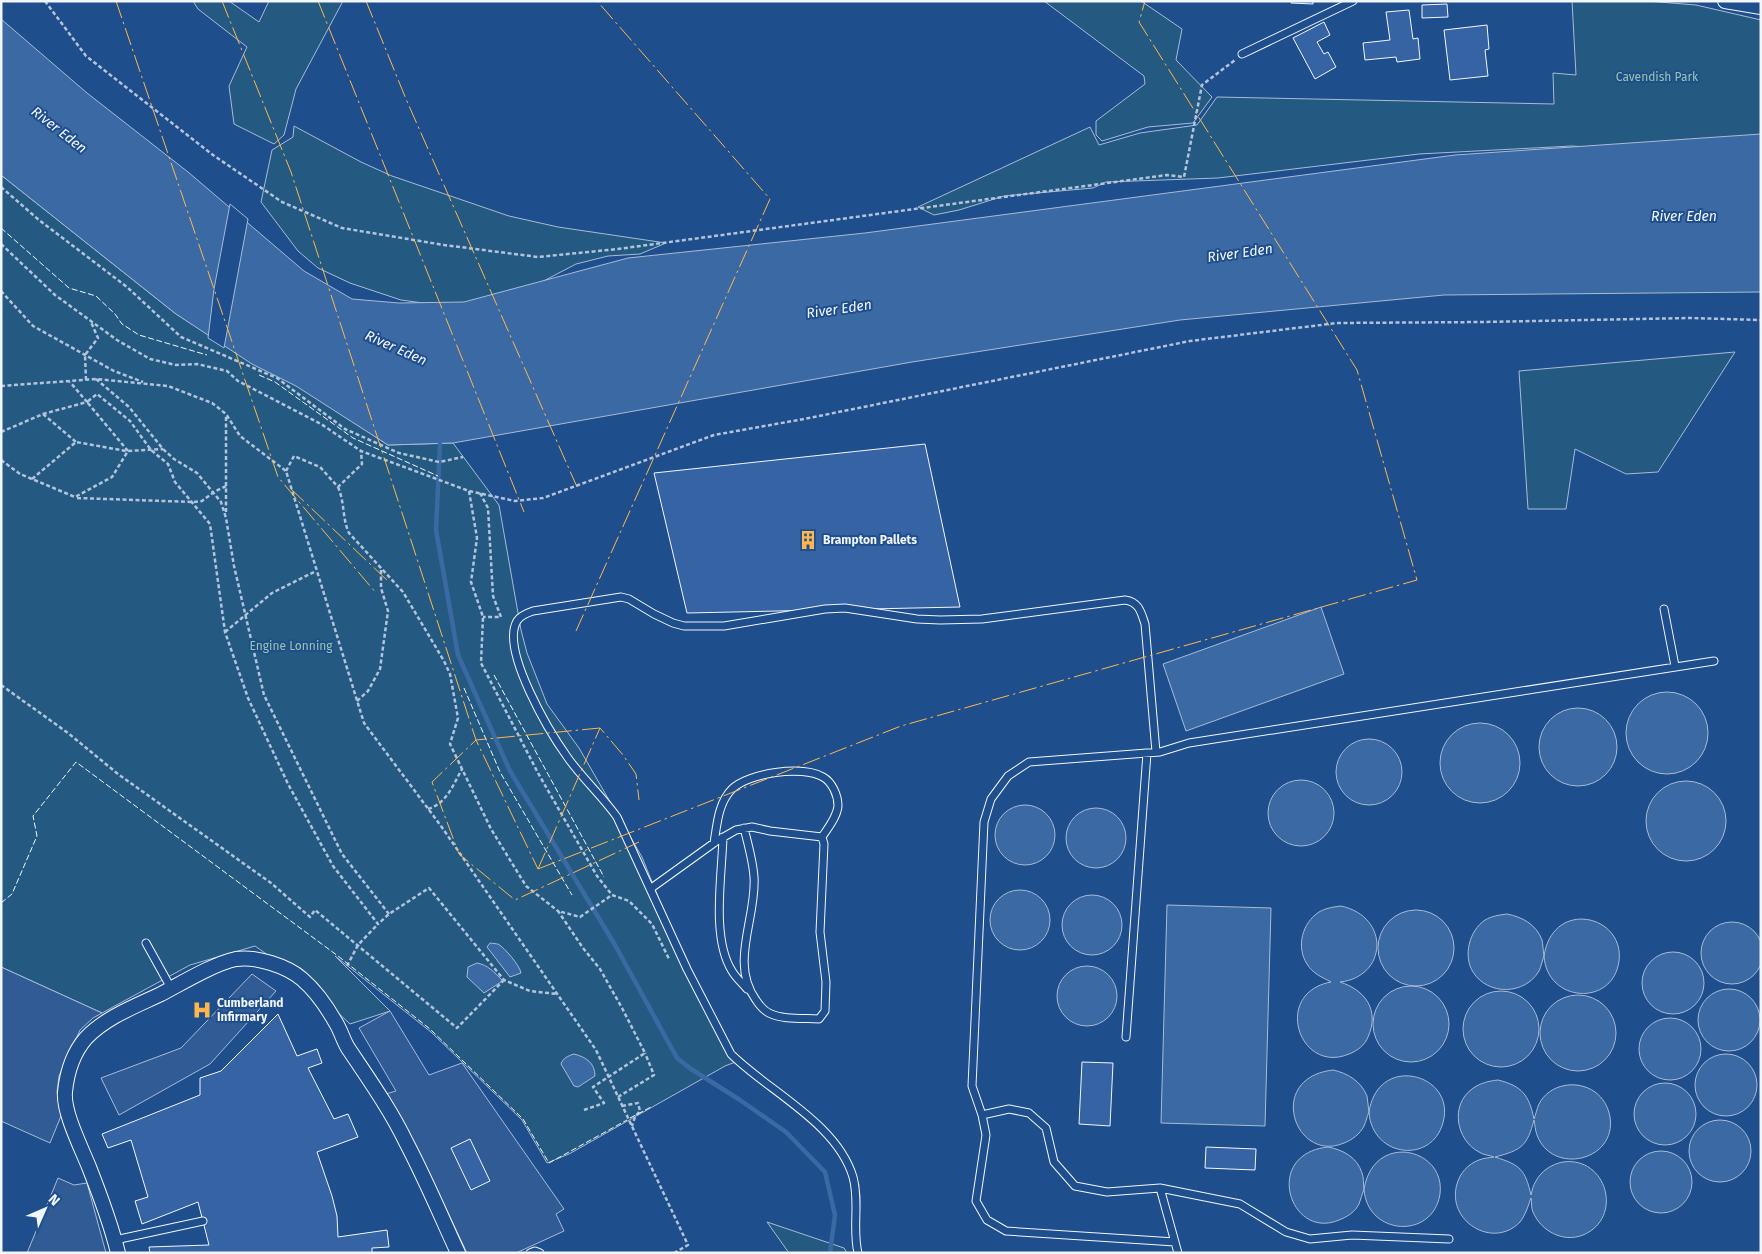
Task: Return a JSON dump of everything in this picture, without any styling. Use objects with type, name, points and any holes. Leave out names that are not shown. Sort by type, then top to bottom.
[{"type":"street","points":[[1725,1],[1761,7]]},
{"type":"street","points":[[117,1246],[70,1120],[65,1094],[71,1061],[86,1038],[108,1021],[225,962],[237,959],[262,960],[291,970],[320,998],[347,1046],[364,1070],[406,1141],[458,1253]]},
{"type":"lane","points":[[1242,54],[1353,1]]},
{"type":"lane","points":[[858,1253],[856,1192],[852,1175],[845,1160],[835,1144],[819,1127],[781,1093],[731,1054],[686,970],[617,817],[606,801],[569,759],[538,712],[524,680],[517,657],[514,636],[516,622],[523,615],[533,611],[621,598],[629,599],[654,614],[684,626],[724,626],[826,609],[845,608],[940,620],[982,619],[1125,600],[1131,601],[1139,607],[1145,624],[1156,752]]},
{"type":"lane","points":[[1664,609],[1675,666]]},
{"type":"lane","points":[[1175,1242],[1006,1231],[987,1220],[976,1200],[986,1135],[982,1115],[972,1086],[984,822],[991,799],[1008,776],[1029,762],[1156,752],[1189,743],[1714,660]]},
{"type":"lane","points":[[1126,1038],[1146,753]]},
{"type":"lane","points":[[714,843],[724,800],[732,789],[744,780],[777,773],[805,772],[822,777],[831,785],[836,794],[838,807],[834,818],[822,837],[824,844],[820,932],[826,982],[826,1011],[819,1019],[775,1016],[762,1009],[732,971],[725,954],[720,932],[719,912],[724,837]]},
{"type":"lane","points":[[650,889],[714,843],[744,828],[752,827],[822,837]]},
{"type":"lane","points":[[744,828],[755,878],[744,954],[746,981],[752,995]]},
{"type":"lane","points":[[146,943],[171,988]]},
{"type":"lane","points":[[982,1115],[1009,1109],[1029,1113],[1046,1128],[1054,1162],[1075,1186],[1107,1192],[1160,1188],[1240,1204],[1286,1232],[1310,1238],[1352,1235],[1449,1240]]},
{"type":"lane","points":[[1160,1188],[1178,1253]]},
{"type":"lane","points":[[117,1246],[202,1221]]},
{"type":"lane","points":[[530,1253],[535,1251],[540,1253]]},
{"type":"path","points":[[45,1],[86,56],[213,156],[282,202],[342,228],[444,245],[538,257],[628,248],[1167,174],[1184,177],[1202,85],[1242,54]]},
{"type":"path","points":[[1,187],[39,220],[127,287],[181,337],[277,378],[346,429],[399,453],[439,462],[463,457]]},
{"type":"path","points":[[1,244],[55,295],[117,340],[150,359],[176,365],[197,364],[227,371],[238,381],[321,424],[361,452],[469,491],[514,501],[542,498],[714,435],[804,419],[1190,341],[1337,323],[1690,318],[1761,320]]},
{"type":"path","points":[[1,291],[33,326],[114,371],[146,383]]},
{"type":"path","points":[[86,380],[85,355],[98,338],[90,321]]},
{"type":"path","points":[[96,379],[128,407],[163,449],[174,459],[197,473],[221,502],[264,695],[342,854],[389,914]]},
{"type":"path","points":[[1,386],[96,379],[168,386],[212,403],[226,414],[240,436],[286,471],[364,723],[428,808],[596,1050],[688,1245],[674,1253]]},
{"type":"path","points":[[70,382],[128,451]]},
{"type":"path","points":[[1,432],[43,414],[87,402],[96,394],[130,421],[151,450],[168,464],[176,482],[210,524],[225,632],[248,698],[288,784],[333,866],[378,924]]},
{"type":"path","points":[[43,414],[76,442],[128,451],[163,449]]},
{"type":"path","points":[[226,414],[226,518]]},
{"type":"path","points":[[32,479],[76,442]]},
{"type":"path","points":[[75,498],[112,477],[128,451]]},
{"type":"path","points":[[338,487],[362,464],[361,452]]},
{"type":"path","points":[[286,471],[294,456],[320,467],[338,487],[343,498],[344,522],[349,533],[403,592],[450,674],[458,718],[450,744],[492,829],[526,886],[558,911],[600,969],[645,1053],[654,1075],[618,1097]]},
{"type":"path","points":[[1,460],[20,474],[75,498],[202,502],[214,492],[226,486]]},
{"type":"path","points":[[469,491],[478,538],[471,582],[483,617],[481,663],[538,773],[596,876],[612,895],[629,901],[652,924],[671,963]]},
{"type":"path","points":[[480,493],[488,508],[494,596],[502,617],[483,617]]},
{"type":"path","points":[[357,701],[368,691],[380,670],[388,611],[381,588],[381,567]]},
{"type":"path","points":[[225,632],[272,593],[316,570]]},
{"type":"path","points":[[1,685],[68,733],[118,774],[271,883],[310,918],[315,910],[457,1028],[504,980]]},
{"type":"path","points":[[428,808],[439,804],[448,795],[462,769]]},
{"type":"path","points":[[348,966],[358,945],[378,924],[389,914],[429,888],[504,980],[530,991],[557,994]]},
{"type":"path","points":[[558,911],[580,917],[612,895]]},
{"type":"path","points":[[584,1110],[604,1103],[593,1087],[645,1053]]},
{"type":"path","points":[[622,1106],[638,1103],[640,1112],[635,1117],[632,1126]]},
{"type":"green space","points":[[193,1],[229,1],[259,22],[269,1],[343,1],[296,89],[284,135],[274,144],[234,124],[229,86],[247,47],[198,9]]},
{"type":"green space","points":[[1044,1],[1141,1],[1182,29],[1176,60],[1212,97],[1193,123],[1148,127],[1102,141],[1096,135],[1096,121],[1145,84],[1144,76]]},
{"type":"green space","name":"Cavendish Park","points":[[1572,1],[1647,1],[1696,5],[1761,20],[1761,159],[1572,146],[1419,154],[1218,178],[1106,182],[1093,188],[1004,196],[959,210],[934,215],[918,207],[1090,127],[1099,145],[1140,133],[1197,125],[1217,97],[1554,104],[1553,73],[1576,75]]},
{"type":"green space","points":[[294,126],[361,162],[392,176],[509,216],[558,227],[666,243],[640,254],[608,256],[576,264],[532,287],[484,301],[438,305],[401,300],[350,283],[318,268],[298,251],[261,202],[272,150],[293,137]]},
{"type":"green space","name":"Engine Lonning","points":[[1,175],[176,314],[263,369],[296,385],[388,445],[453,443],[499,505],[521,630],[527,653],[547,704],[579,748],[642,857],[687,969],[738,1061],[725,1066],[569,1154],[547,1163],[522,1120],[431,1032],[335,956],[390,1011],[350,1024],[303,980],[255,946],[190,965],[102,1013],[1,967]]},
{"type":"green space","points":[[1735,352],[1658,472],[1626,474],[1575,449],[1566,509],[1528,509],[1519,371]]},
{"type":"green space","points":[[767,1222],[844,1248],[847,1253],[789,1253]]},
{"type":"shaded area","points":[[1,967],[102,1013],[93,1018],[80,1030],[59,1076],[57,1092],[61,1116],[50,1143],[1,1121]]},
{"type":"shaded area","points":[[252,974],[276,991],[210,1064],[119,1115],[101,1078],[181,1048]]},
{"type":"shaded area","points":[[390,1011],[429,1075],[462,1063],[564,1209],[556,1214],[564,1231],[516,1253],[467,1253],[430,1175],[386,1094],[396,1091],[359,1028]]},
{"type":"shaded area","points":[[58,1178],[74,1185],[87,1183],[106,1253],[27,1253]]},
{"type":"water","name":"River Eden","points":[[1,19],[87,93],[188,172],[304,271],[352,299],[399,303],[464,302],[628,258],[865,233],[1455,155],[1761,134],[1761,292],[1444,295],[1180,320],[912,362],[453,443],[388,445],[296,386],[252,364],[176,314],[1,175]]},
{"type":"water","points":[[1321,607],[1344,674],[1186,731],[1163,664]]},
{"type":"water","points":[[1667,692],[1683,695],[1696,704],[1705,717],[1708,733],[1705,749],[1696,762],[1683,771],[1667,774],[1651,771],[1638,762],[1629,749],[1626,733],[1629,717],[1638,704],[1651,695]]},
{"type":"water","points":[[1570,708],[1586,708],[1600,714],[1611,725],[1617,739],[1617,755],[1611,769],[1600,780],[1586,786],[1570,786],[1556,780],[1545,769],[1539,755],[1539,739],[1545,725],[1556,714]]},
{"type":"water","points":[[1480,723],[1495,726],[1508,735],[1517,748],[1520,763],[1517,778],[1508,791],[1495,800],[1480,803],[1465,800],[1452,791],[1443,778],[1440,763],[1443,748],[1452,735],[1465,726]]},
{"type":"water","points":[[1369,739],[1382,742],[1392,749],[1399,759],[1402,772],[1399,785],[1392,795],[1382,802],[1369,805],[1356,802],[1346,795],[1339,785],[1336,772],[1339,759],[1346,749],[1356,742]]},
{"type":"water","points":[[1295,780],[1307,780],[1319,785],[1329,795],[1334,807],[1332,826],[1319,841],[1307,846],[1295,846],[1283,841],[1273,831],[1268,819],[1268,807],[1273,795],[1283,785]]},
{"type":"water","points":[[1678,781],[1694,781],[1715,792],[1726,813],[1726,829],[1715,850],[1694,861],[1678,861],[1664,855],[1652,843],[1646,829],[1646,813],[1652,799],[1664,787]]},
{"type":"water","points":[[1019,805],[1031,805],[1042,810],[1050,818],[1055,829],[1053,847],[1042,860],[1031,865],[1019,865],[1008,860],[1000,852],[995,841],[995,829],[1000,818],[1008,810]]},
{"type":"water","points":[[1090,808],[1102,808],[1113,813],[1121,821],[1126,832],[1124,850],[1113,863],[1102,868],[1090,868],[1079,863],[1071,855],[1066,844],[1066,832],[1071,821],[1079,813]]},
{"type":"water","points":[[1014,890],[1026,890],[1037,895],[1045,903],[1050,914],[1048,932],[1037,945],[1026,950],[1014,950],[1003,945],[995,937],[990,926],[990,914],[995,903],[1003,895]]},
{"type":"water","points":[[1086,895],[1098,895],[1109,900],[1117,908],[1122,919],[1120,937],[1109,950],[1098,955],[1086,955],[1075,950],[1067,942],[1062,931],[1062,919],[1067,908],[1075,900]]},
{"type":"water","points":[[1167,905],[1271,908],[1265,1126],[1161,1123]]},
{"type":"water","points":[[1341,906],[1357,912],[1369,922],[1375,934],[1377,946],[1374,959],[1367,970],[1356,978],[1340,982],[1357,990],[1368,1002],[1372,1018],[1367,1040],[1349,1054],[1331,1057],[1317,1053],[1306,1043],[1299,1030],[1298,1015],[1302,1001],[1313,989],[1331,982],[1318,975],[1309,967],[1304,957],[1301,943],[1308,922],[1313,917],[1324,910]]},
{"type":"water","points":[[1416,910],[1430,913],[1443,921],[1451,934],[1454,948],[1451,962],[1443,975],[1430,983],[1416,986],[1402,983],[1389,975],[1381,962],[1378,948],[1381,934],[1389,921],[1402,913]]},
{"type":"water","points":[[1507,914],[1523,919],[1536,930],[1542,940],[1544,956],[1539,971],[1533,979],[1525,985],[1506,990],[1497,989],[1480,980],[1470,966],[1468,951],[1469,944],[1479,925],[1490,918]]},
{"type":"water","points":[[1573,920],[1587,920],[1600,924],[1611,933],[1618,945],[1619,961],[1614,976],[1605,986],[1593,992],[1580,993],[1567,990],[1556,983],[1548,972],[1544,956],[1550,938],[1560,926]]},
{"type":"water","points":[[1732,922],[1744,925],[1754,931],[1760,941],[1763,953],[1760,965],[1754,975],[1744,981],[1732,984],[1720,981],[1710,975],[1704,965],[1701,953],[1704,941],[1710,931],[1720,925]]},
{"type":"water","points":[[490,943],[498,944],[504,949],[521,973],[510,977],[487,947]]},
{"type":"water","points":[[1673,952],[1690,957],[1695,961],[1699,966],[1704,983],[1699,1000],[1695,1005],[1690,1009],[1673,1014],[1656,1009],[1651,1005],[1647,1000],[1642,983],[1647,966],[1651,961],[1656,957]]},
{"type":"water","points":[[477,963],[488,967],[502,980],[484,993],[467,977],[468,967]]},
{"type":"water","points":[[1081,966],[1093,966],[1104,971],[1112,979],[1117,990],[1115,1008],[1104,1021],[1093,1026],[1081,1026],[1070,1021],[1062,1013],[1057,1002],[1057,990],[1062,979],[1070,971]]},
{"type":"water","points":[[1411,986],[1425,989],[1438,997],[1446,1010],[1449,1024],[1446,1038],[1438,1051],[1425,1059],[1411,1062],[1397,1059],[1384,1051],[1376,1038],[1373,1024],[1376,1010],[1384,997],[1397,989]]},
{"type":"water","points":[[1729,989],[1741,991],[1751,998],[1758,1008],[1760,1020],[1758,1032],[1751,1042],[1741,1049],[1729,1051],[1717,1049],[1707,1042],[1700,1032],[1698,1020],[1700,1008],[1707,998],[1717,991]]},
{"type":"water","points":[[1501,991],[1515,994],[1528,1002],[1536,1015],[1539,1029],[1536,1043],[1528,1056],[1515,1064],[1501,1067],[1487,1064],[1474,1056],[1466,1043],[1463,1029],[1466,1015],[1474,1002],[1487,994]]},
{"type":"water","points":[[1578,995],[1592,998],[1605,1006],[1613,1019],[1616,1033],[1613,1047],[1605,1060],[1592,1068],[1578,1071],[1564,1068],[1551,1060],[1543,1047],[1540,1033],[1543,1019],[1551,1006],[1564,998]]},
{"type":"water","points":[[1670,1018],[1687,1023],[1692,1027],[1696,1032],[1701,1049],[1696,1066],[1692,1071],[1687,1075],[1670,1080],[1653,1075],[1648,1071],[1644,1066],[1639,1049],[1644,1032],[1648,1027],[1653,1023]]},
{"type":"water","points":[[574,1054],[589,1061],[595,1071],[595,1076],[578,1087],[574,1086],[561,1064],[566,1057]]},
{"type":"water","points":[[1726,1054],[1738,1056],[1748,1063],[1755,1073],[1757,1085],[1755,1097],[1748,1107],[1738,1114],[1726,1116],[1714,1114],[1704,1107],[1697,1097],[1695,1085],[1697,1073],[1704,1063],[1714,1056]]},
{"type":"water","points":[[1333,1070],[1343,1073],[1361,1086],[1367,1096],[1369,1112],[1364,1126],[1356,1136],[1344,1143],[1327,1146],[1312,1142],[1301,1131],[1295,1117],[1294,1102],[1299,1088],[1312,1076]]},
{"type":"water","points":[[1413,1076],[1426,1081],[1437,1090],[1443,1102],[1444,1118],[1439,1133],[1429,1144],[1418,1149],[1405,1150],[1392,1147],[1381,1139],[1373,1128],[1369,1112],[1375,1094],[1386,1082],[1399,1077]]},
{"type":"water","points":[[1498,1080],[1513,1085],[1523,1093],[1530,1104],[1534,1119],[1538,1106],[1544,1097],[1556,1088],[1564,1086],[1572,1085],[1588,1088],[1598,1094],[1605,1103],[1610,1117],[1609,1132],[1604,1144],[1594,1153],[1582,1158],[1569,1159],[1556,1156],[1545,1148],[1537,1135],[1534,1120],[1529,1136],[1522,1146],[1495,1157],[1520,1169],[1524,1174],[1531,1195],[1538,1177],[1547,1168],[1555,1164],[1563,1162],[1578,1163],[1590,1168],[1599,1178],[1605,1190],[1606,1203],[1603,1216],[1596,1227],[1583,1235],[1575,1237],[1560,1236],[1547,1230],[1541,1225],[1533,1212],[1531,1198],[1520,1222],[1509,1230],[1497,1233],[1485,1232],[1474,1227],[1465,1220],[1458,1209],[1455,1197],[1458,1180],[1462,1173],[1475,1162],[1494,1157],[1481,1153],[1471,1147],[1461,1131],[1458,1113],[1465,1096],[1472,1089]]},
{"type":"water","points":[[1665,1083],[1682,1088],[1687,1092],[1691,1097],[1696,1114],[1691,1131],[1687,1136],[1682,1140],[1665,1145],[1648,1140],[1643,1136],[1639,1131],[1634,1114],[1639,1097],[1643,1092],[1648,1088]]},
{"type":"water","points":[[1720,1120],[1737,1125],[1742,1129],[1746,1134],[1751,1151],[1746,1168],[1742,1173],[1737,1177],[1720,1182],[1703,1177],[1698,1173],[1694,1168],[1689,1151],[1694,1134],[1698,1129],[1703,1125]]},
{"type":"water","points":[[1328,1147],[1344,1152],[1357,1163],[1363,1175],[1364,1189],[1359,1204],[1350,1214],[1339,1220],[1322,1223],[1307,1218],[1297,1208],[1290,1194],[1290,1179],[1295,1164],[1308,1153]]},
{"type":"water","points":[[1661,1151],[1678,1156],[1683,1160],[1687,1165],[1692,1182],[1687,1199],[1683,1204],[1678,1208],[1661,1213],[1644,1208],[1639,1204],[1635,1199],[1630,1182],[1635,1165],[1639,1160],[1644,1156]]},
{"type":"water","points":[[1408,1152],[1421,1157],[1432,1166],[1439,1178],[1440,1194],[1435,1209],[1426,1219],[1414,1225],[1400,1226],[1388,1223],[1376,1216],[1368,1205],[1364,1189],[1370,1171],[1381,1159],[1394,1153]]},
{"type":"pier","points":[[230,204],[248,219],[224,348],[208,338],[214,289]]},
{"type":"building","points":[[1291,1],[1313,1],[1313,4],[1291,3]]},
{"type":"building","points":[[1447,4],[1448,17],[1422,18],[1422,5]]},
{"type":"building","points":[[1409,10],[1413,39],[1418,38],[1420,59],[1397,62],[1396,57],[1365,60],[1363,43],[1390,40],[1386,12]]},
{"type":"building","points":[[1324,22],[1330,35],[1317,42],[1324,54],[1328,52],[1336,67],[1315,79],[1293,38]]},
{"type":"building","points":[[1487,25],[1489,49],[1485,50],[1488,76],[1450,80],[1444,30]]},
{"type":"building","name":"Brampton Pallets","points":[[925,444],[960,607],[687,613],[654,473]]},
{"type":"building","name":"Cumberland Infirmary","points":[[278,1014],[297,1056],[317,1049],[322,1063],[308,1068],[334,1119],[348,1114],[358,1137],[317,1152],[337,1216],[338,1237],[387,1230],[389,1247],[372,1248],[372,1253],[150,1253],[149,1247],[209,1245],[198,1202],[142,1224],[135,1201],[148,1197],[131,1140],[108,1148],[102,1134],[200,1095],[200,1078],[221,1071]]},
{"type":"building","points":[[1082,1062],[1113,1063],[1110,1126],[1079,1124]]},
{"type":"building","points":[[470,1139],[490,1181],[471,1190],[451,1148]]},
{"type":"building","points":[[1206,1147],[1256,1149],[1255,1170],[1205,1168]]},
{"type":"waterway","points":[[440,444],[436,530],[458,655],[510,771],[615,945],[677,1058],[786,1132],[825,1172],[835,1215],[830,1253]]},
{"type":"fence","points":[[1,228],[69,288],[96,296],[115,314],[122,324],[139,335],[207,355]]},
{"type":"fence","points":[[259,375],[275,382],[353,438],[438,476]]},
{"type":"fence","points":[[494,675],[604,877]]},
{"type":"fence","points":[[464,688],[500,772],[572,895]]},
{"type":"fence","points":[[1,903],[12,894],[37,836],[33,816],[76,762],[338,956],[430,1029],[523,1119],[549,1163],[627,1120]]},
{"type":"fence","points":[[630,1118],[651,1107]]},
{"type":"power","points":[[116,1],[278,477],[376,593]]},
{"type":"power","points":[[222,1],[291,172],[476,740],[538,869]]},
{"type":"power","points":[[318,1],[524,512]]},
{"type":"power","points":[[366,1],[406,99],[577,487]]},
{"type":"power","points":[[576,631],[770,199],[597,1]]},
{"type":"power","points":[[538,869],[901,726],[1417,580],[1357,370],[1139,22],[1145,1]]},
{"type":"power","points":[[291,489],[389,582]]},
{"type":"power","points":[[600,728],[476,740],[432,782],[459,854],[515,900],[639,842]]},
{"type":"power","points":[[538,869],[600,728],[636,774],[639,800]]},
{"type":"place","name":"Brampton Pallets","points":[[808,540]]},
{"type":"place","name":"Cumberland Infirmary","points":[[202,1010]]}]
